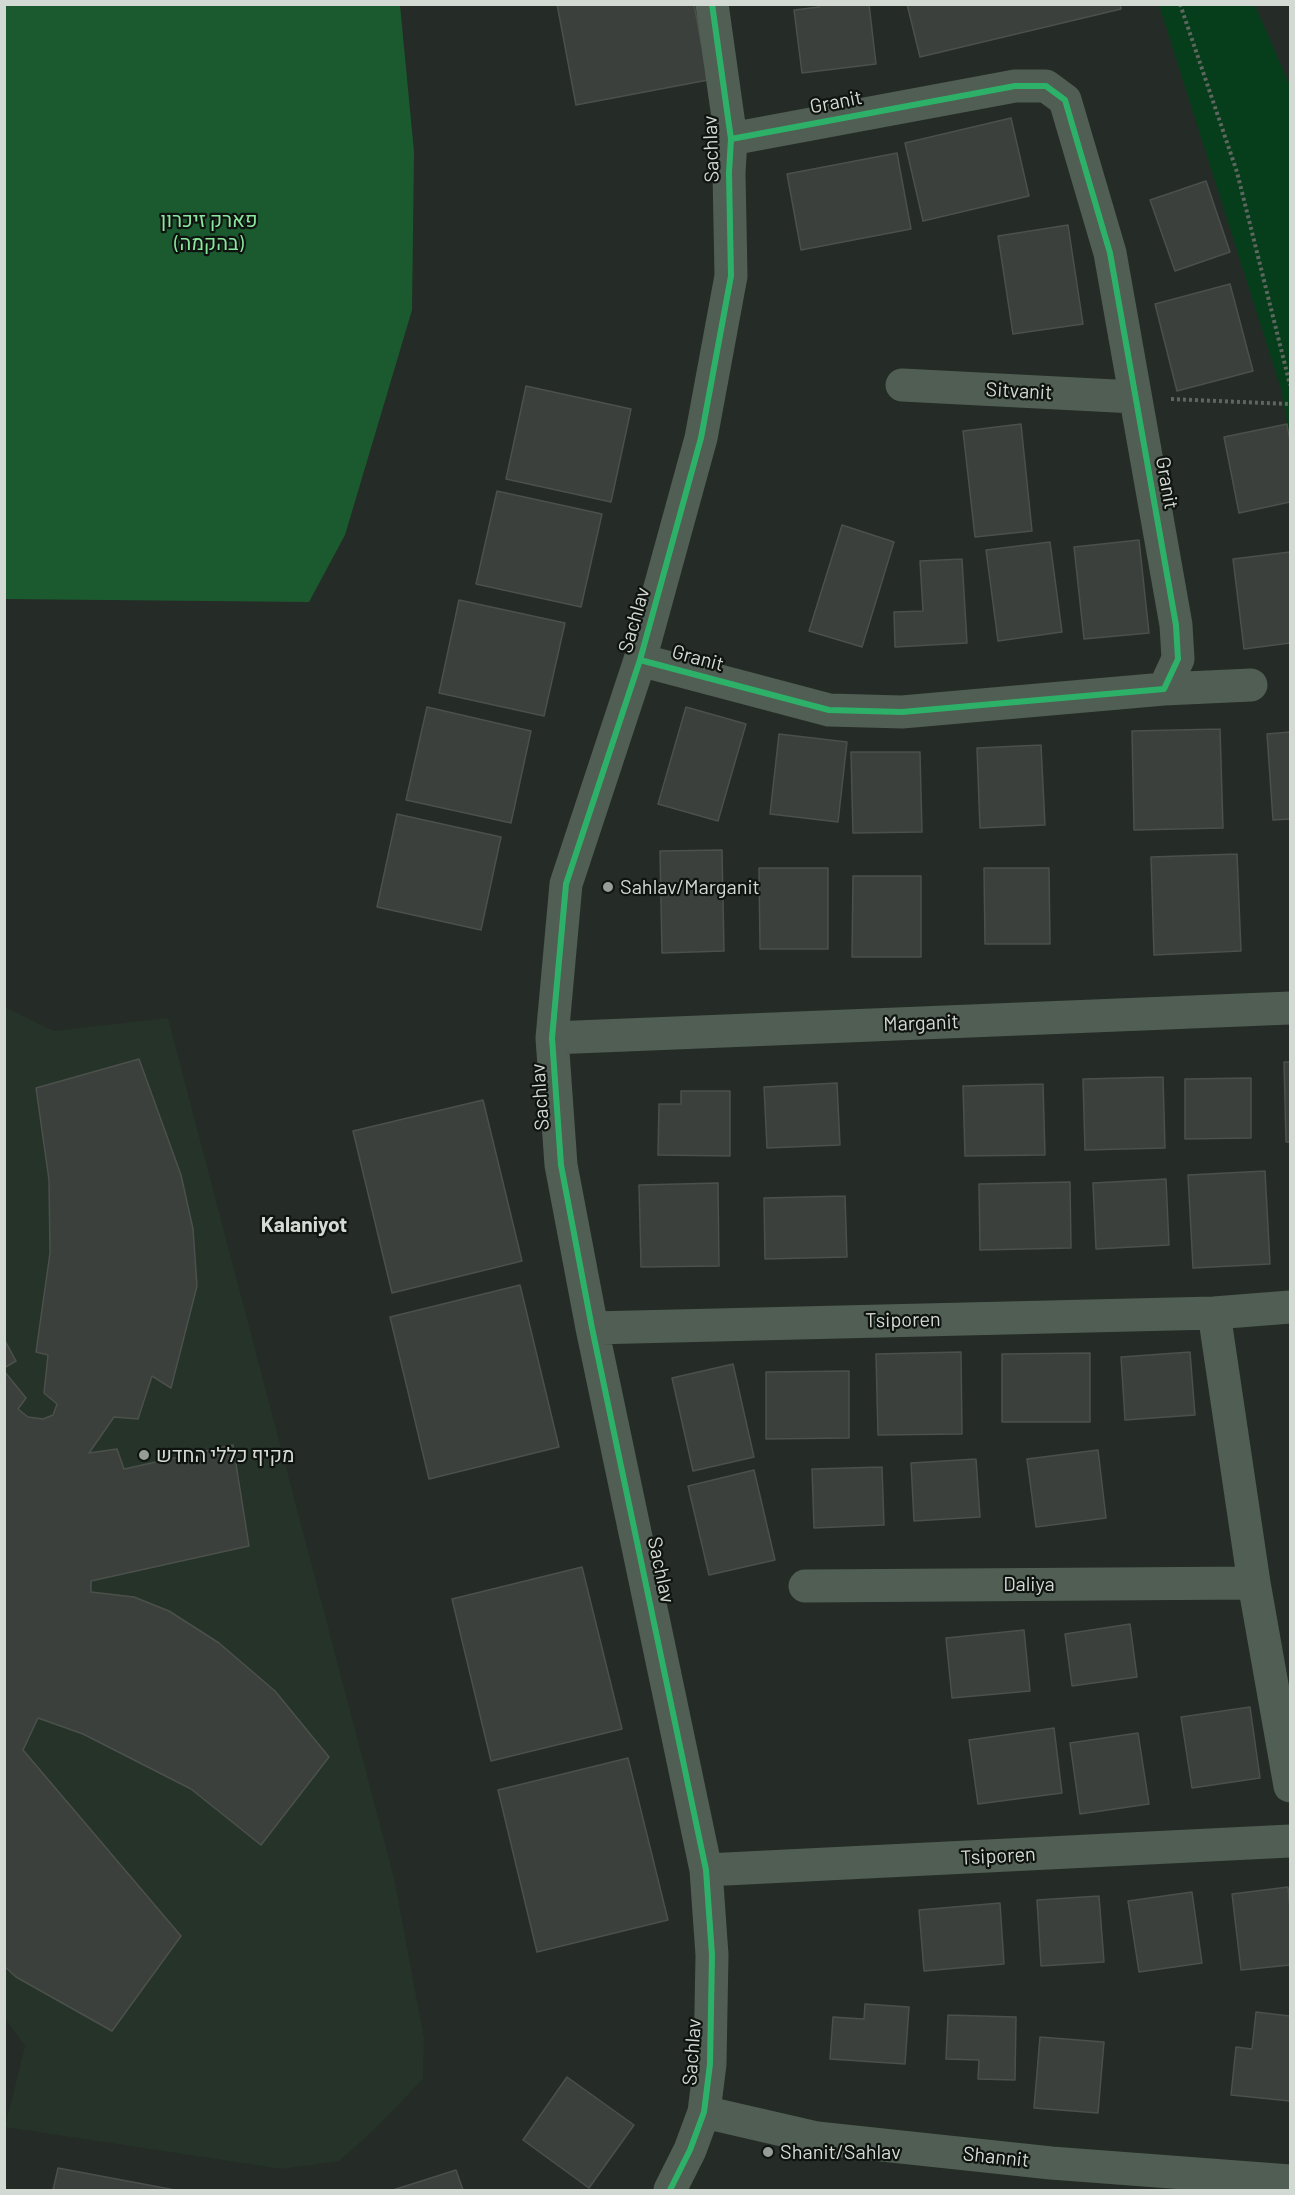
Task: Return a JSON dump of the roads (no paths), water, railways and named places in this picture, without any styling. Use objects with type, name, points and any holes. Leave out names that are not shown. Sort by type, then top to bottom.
[{"type":"street","name":"Sachlav","points":[[670,2190],[690,2150],[704,2112],[710,2064],[712,1955],[706,1870],[592,1328],[561,1165],[552,1038],[566,884],[640,660],[701,438],[731,276],[729,173],[731,139],[712,4]]},
{"type":"street","name":"Granit","points":[[731,139],[1014,86],[1046,86],[1065,100],[1110,253],[1176,625],[1178,659],[1164,689]]},
{"type":"street","name":"Sitvanit","points":[[902,385],[1135,397]]},
{"type":"street","name":"Granit","points":[[640,660],[829,710],[902,712],[1164,689],[1251,685]]},
{"type":"street","name":"Marganit","points":[[552,1038],[1290,1008]]},
{"type":"street","name":"Tsiporen","points":[[592,1328],[1214,1313],[1290,1307]]},
{"type":"street","points":[[1214,1313],[1254,1583],[1290,1786]]},
{"type":"street","name":"Daliya","points":[[805,1586],[1254,1583]]},
{"type":"street","name":"Tsiporen","points":[[706,1870],[1290,1841]]},
{"type":"street","name":"Shannit","points":[[704,2112],[818,2138],[1051,2163],[1290,2181]]},
{"type":"place","name":"Sahlav/Marganit","points":[[608,887]]},
{"type":"place","name":"מקיף כללי החדש","points":[[144,1455]]},
{"type":"place","name":"Shanit/Sahlav","points":[[768,2152]]},
{"type":"district","name":"Kalaniyot","points":[[304,1225]]},
{"type":"park label","name":"פארק זיכרון (בהקמה)","points":[[209,232]]}]
